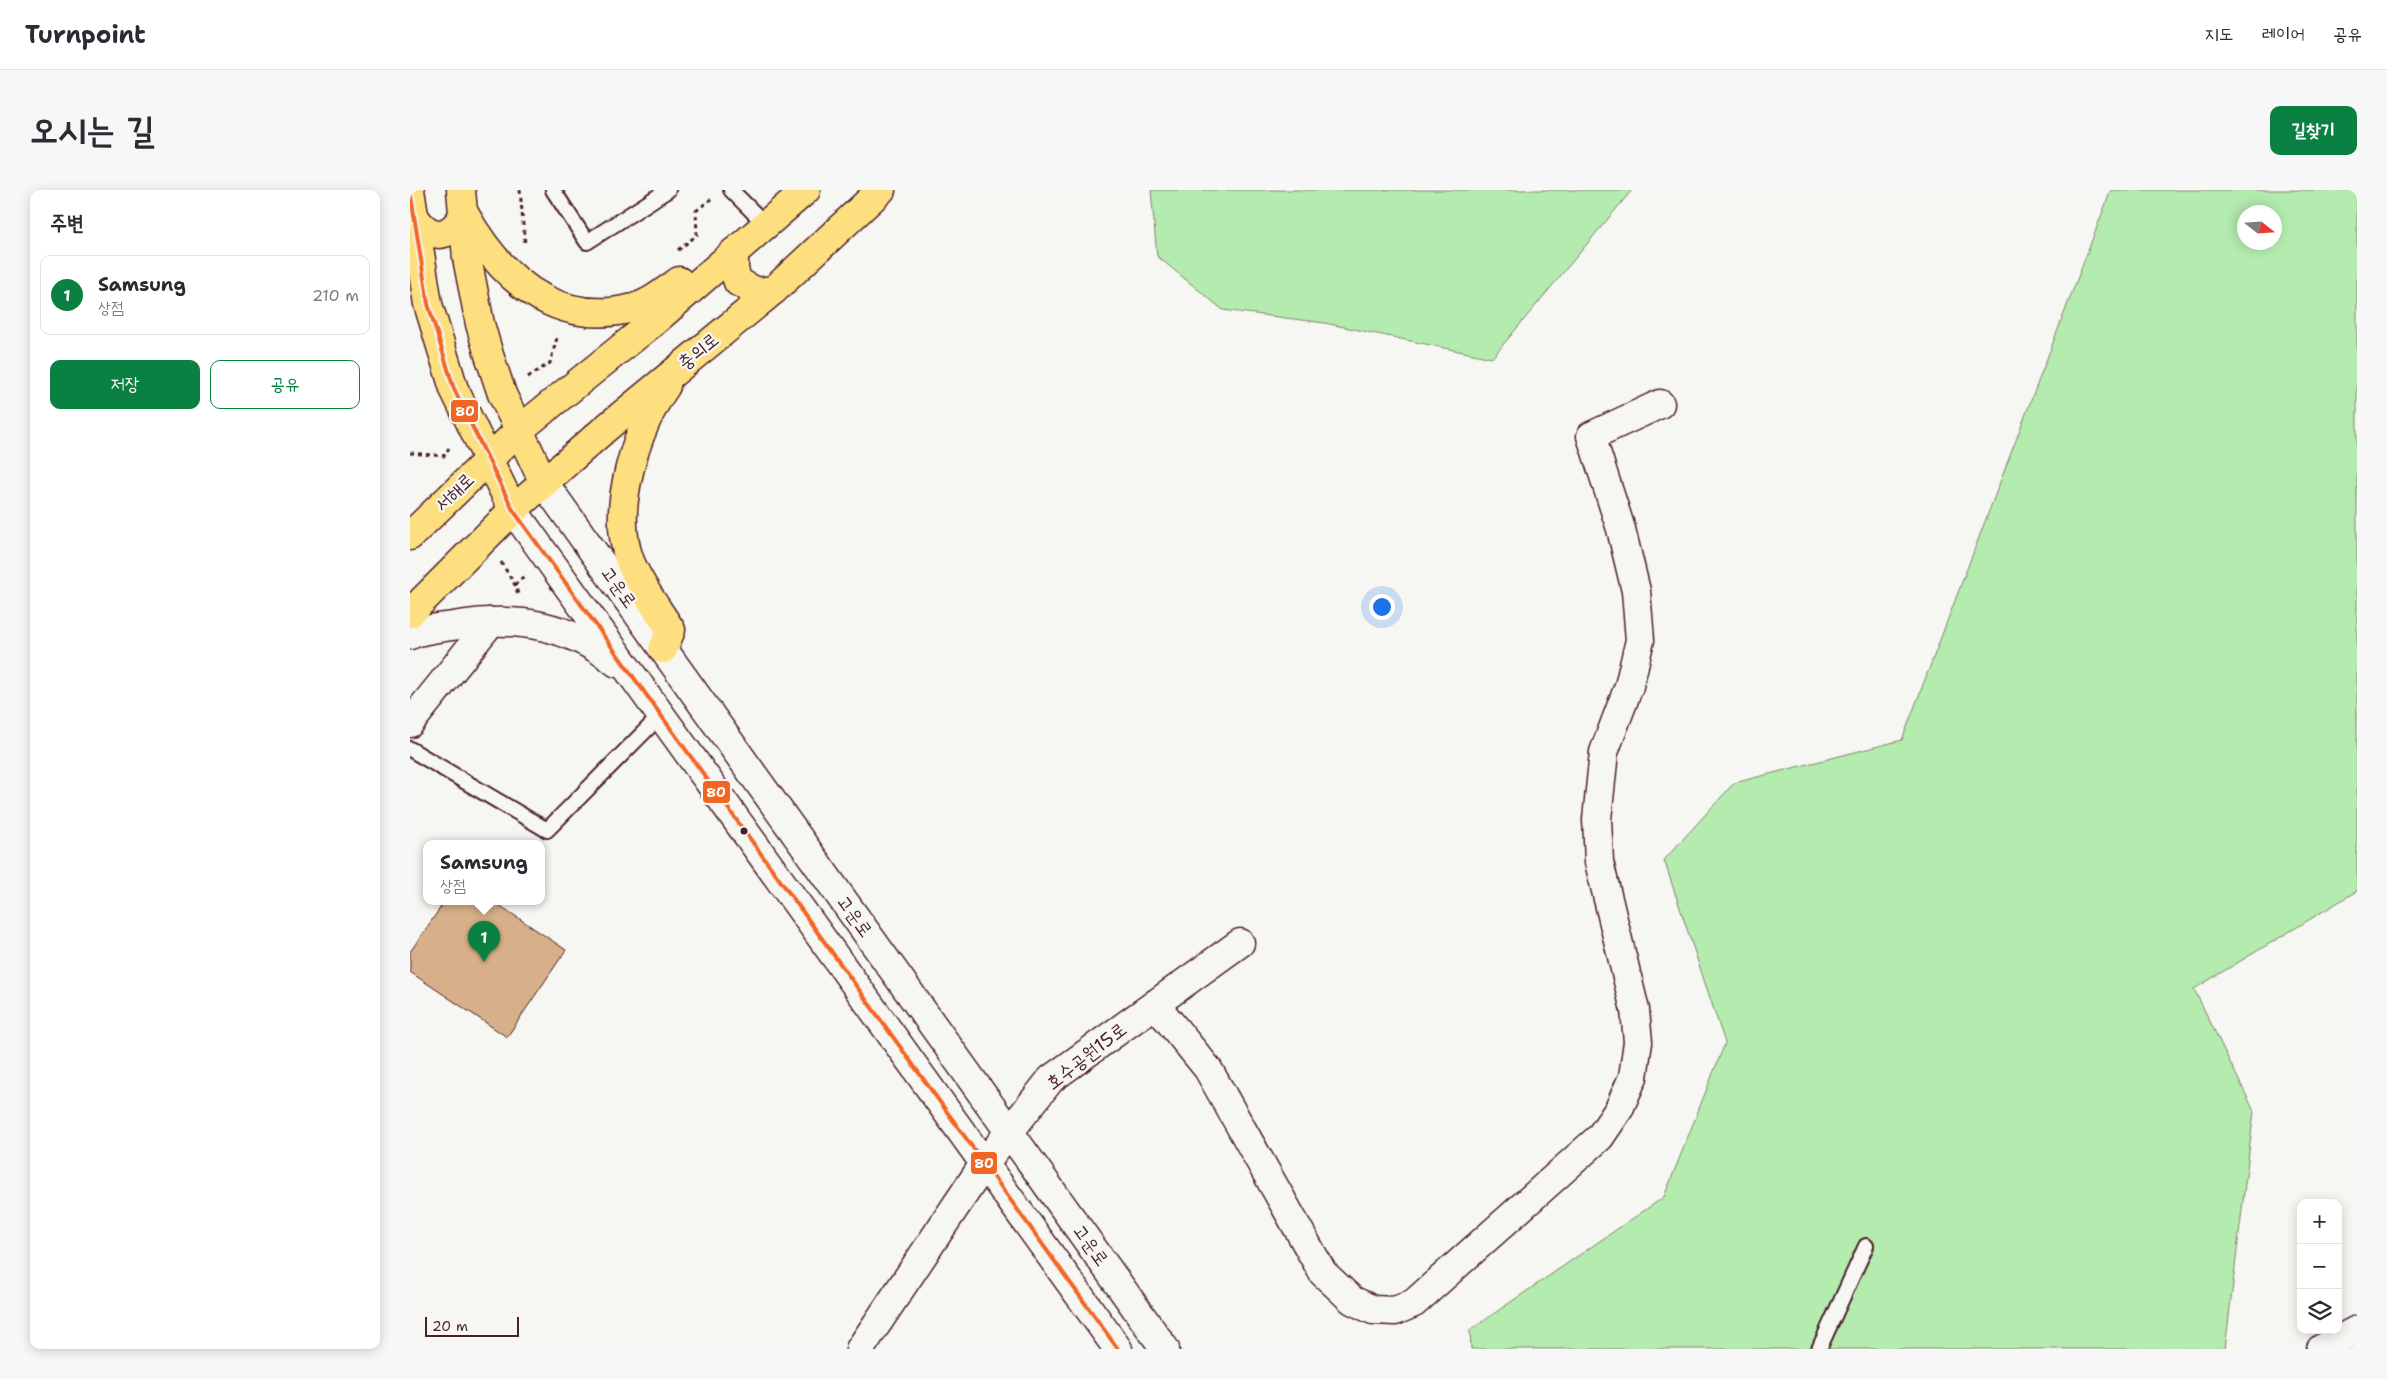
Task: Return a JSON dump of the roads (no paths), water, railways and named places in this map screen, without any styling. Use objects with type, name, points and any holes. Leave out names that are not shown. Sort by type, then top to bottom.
[{"type":"main road","points":[[410,613],[513,510],[489,459],[519,430],[656,320],[806,190]]},
{"type":"main road","name":"충의로","points":[[513,510],[606,428],[774,290],[881,190]]},
{"type":"main road","points":[[411,201],[424,229],[436,234],[453,229],[462,201]]},
{"type":"main road","name":"서해로","points":[[410,536],[489,459],[454,389],[428,304],[411,201]]},
{"type":"main road","points":[[462,201],[483,243],[522,285],[538,298],[558,307],[578,312],[596,313],[634,308],[653,300],[722,251],[734,252]]},
{"type":"main road","points":[[462,201],[467,258],[480,324],[502,394],[544,483]]},
{"type":"main road","points":[[734,252],[734,270],[738,282],[757,292],[774,290]]},
{"type":"main road","points":[[632,675],[633,664],[640,654],[656,648],[663,650],[671,630],[640,581],[630,561],[625,543],[624,512],[629,475],[648,416],[673,377],[690,358]]},
{"type":"main road","points":[[1155,1004],[1208,1069],[1323,1274],[1352,1300],[1373,1310],[1395,1311],[1414,1303],[1600,1137],[1620,1109],[1633,1077],[1638,1042],[1635,1010],[1598,862],[1597,819],[1604,752],[1629,686],[1640,640],[1636,591],[1621,528],[1591,436],[1660,404]]},
{"type":"main road","name":"고운로","points":[[544,483],[1165,1349]]},
{"type":"main road","name":"고운로","points":[[513,510],[1118,1349]]},
{"type":"main road","points":[[410,635],[440,628],[491,622],[530,623],[550,628],[592,646],[632,675]]},
{"type":"main road","points":[[410,723],[491,622]]},
{"type":"main road","name":"호수공원15로","points":[[860,1349],[984,1164],[1051,1079],[1240,943]]},
{"type":"main road","points":[[2321,1349],[2357,1330]]},
{"type":"lane","points":[[553,190],[587,242],[668,190]]},
{"type":"lane","points":[[731,190],[765,224]]},
{"type":"lane","points":[[410,749],[547,830],[661,715]]},
{"type":"lane","points":[[1818,1349],[1866,1246]]},
{"type":"place","name":"Samsung","points":[[484,962]]}]
